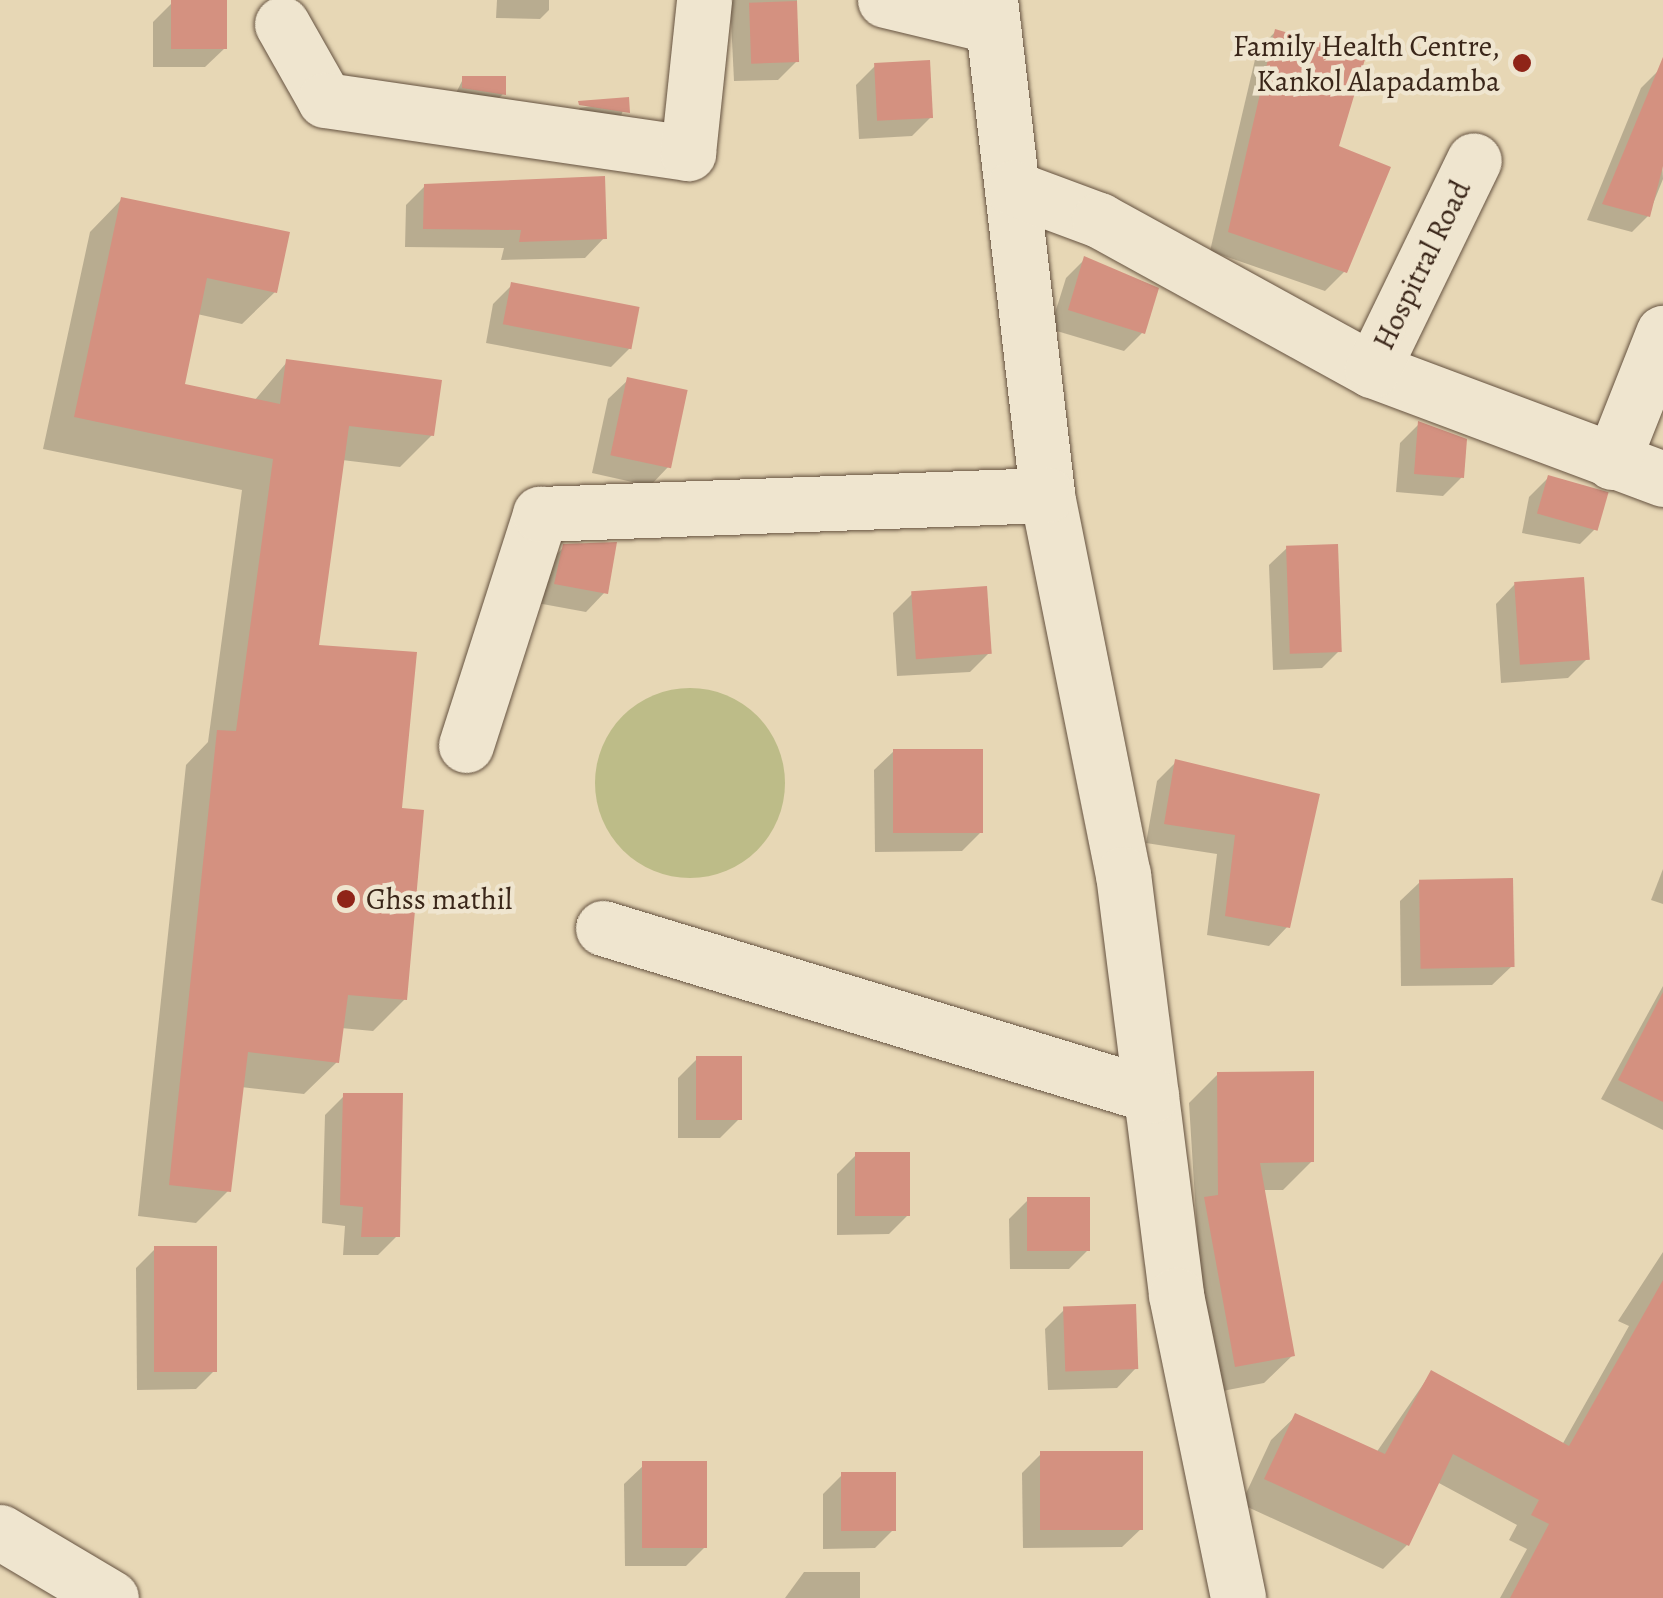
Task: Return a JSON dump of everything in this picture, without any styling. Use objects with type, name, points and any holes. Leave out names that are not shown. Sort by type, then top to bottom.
[{"type":"street","points":[[282,24],[325,100],[688,153],[704,0]]},
{"type":"street","points":[[885,0],[991,13],[1046,495],[1123,874],[1176,1295],[1238,1598]]},
{"type":"street","name":"Hospitral Road","points":[[1372,370],[1474,160]]},
{"type":"street","points":[[1013,188],[1098,220],[1372,370],[1663,479]]},
{"type":"street","points":[[1612,462],[1663,333]]},
{"type":"street","points":[[466,745],[540,514],[1046,495]]},
{"type":"street","points":[[603,928],[1150,1095]]},
{"type":"street","points":[[0,1532],[111,1598]]},
{"type":"shaded area","points":[[690,688],[726,696],[757,716],[777,747],[785,783],[777,819],[757,850],[726,870],[690,878],[654,870],[623,850],[603,819],[595,783],[603,747],[623,716],[654,696]]},
{"type":"building","points":[[171,0],[227,0],[227,49],[171,49]]},
{"type":"building","points":[[797,1],[799,62],[751,64],[749,3]]},
{"type":"building","points":[[1275,29],[1366,56],[1339,146],[1391,167],[1347,273],[1228,232]]},
{"type":"building","points":[[1663,57],[1663,166],[1650,217],[1602,204]]},
{"type":"building","points":[[930,60],[933,118],[877,121],[874,63]]},
{"type":"building","points":[[462,76],[506,76],[506,95],[462,88]]},
{"type":"building","points":[[629,97],[630,113],[579,105],[578,101]]},
{"type":"building","points":[[605,176],[607,239],[519,242],[521,230],[423,229],[424,184]]},
{"type":"building","points":[[121,197],[290,232],[277,293],[207,278],[185,384],[280,404],[286,359],[442,380],[434,436],[349,426],[319,645],[417,652],[402,808],[424,810],[407,1000],[348,995],[339,1063],[248,1052],[231,1192],[169,1185],[217,730],[236,731],[273,459],[74,417]]},
{"type":"building","points":[[1084,256],[1159,288],[1145,334],[1068,310]]},
{"type":"building","points":[[511,282],[640,307],[631,349],[503,324]]},
{"type":"building","points":[[627,377],[688,390],[671,468],[610,455]]},
{"type":"building","points":[[1418,421],[1467,439],[1464,478],[1414,474]]},
{"type":"building","points":[[1548,475],[1609,492],[1598,531],[1537,513]]},
{"type":"building","points":[[617,542],[608,594],[554,584],[563,544]]},
{"type":"building","points":[[1338,544],[1342,652],[1290,654],[1286,546]]},
{"type":"building","points":[[1584,577],[1590,660],[1520,665],[1514,582]]},
{"type":"building","points":[[987,586],[992,654],[916,659],[911,591]]},
{"type":"building","points":[[893,749],[983,749],[983,833],[893,833]]},
{"type":"building","points":[[1175,759],[1320,794],[1290,928],[1225,916],[1235,835],[1164,824]]},
{"type":"building","points":[[1513,878],[1515,967],[1421,969],[1419,880]]},
{"type":"building","points":[[1663,992],[1663,1102],[1618,1080]]},
{"type":"building","points":[[696,1056],[742,1056],[742,1120],[696,1120]]},
{"type":"building","points":[[1314,1071],[1314,1162],[1260,1163],[1295,1356],[1235,1367],[1204,1197],[1218,1195],[1217,1072]]},
{"type":"building","points":[[343,1093],[403,1093],[400,1237],[361,1237],[363,1207],[340,1205]]},
{"type":"building","points":[[855,1152],[910,1152],[910,1216],[855,1216]]},
{"type":"building","points":[[1027,1197],[1090,1197],[1090,1251],[1027,1251]]},
{"type":"building","points":[[154,1246],[217,1246],[217,1372],[154,1372]]},
{"type":"building","points":[[1663,1280],[1663,1598],[1510,1598],[1549,1524],[1531,1515],[1539,1500],[1453,1454],[1409,1546],[1264,1479],[1295,1413],[1385,1454],[1431,1370],[1569,1446]]},
{"type":"building","points":[[1136,1304],[1138,1369],[1065,1372],[1063,1307]]},
{"type":"building","points":[[1040,1451],[1143,1451],[1143,1530],[1040,1530]]},
{"type":"building","points":[[642,1461],[707,1461],[707,1548],[642,1548]]},
{"type":"building","points":[[841,1472],[896,1472],[896,1531],[841,1531]]},
{"type":"place","name":"Family Health Centre, Kankol Alapadamba","points":[[1522,63]]},
{"type":"place","name":"Ghss mathil","points":[[346,899]]}]
